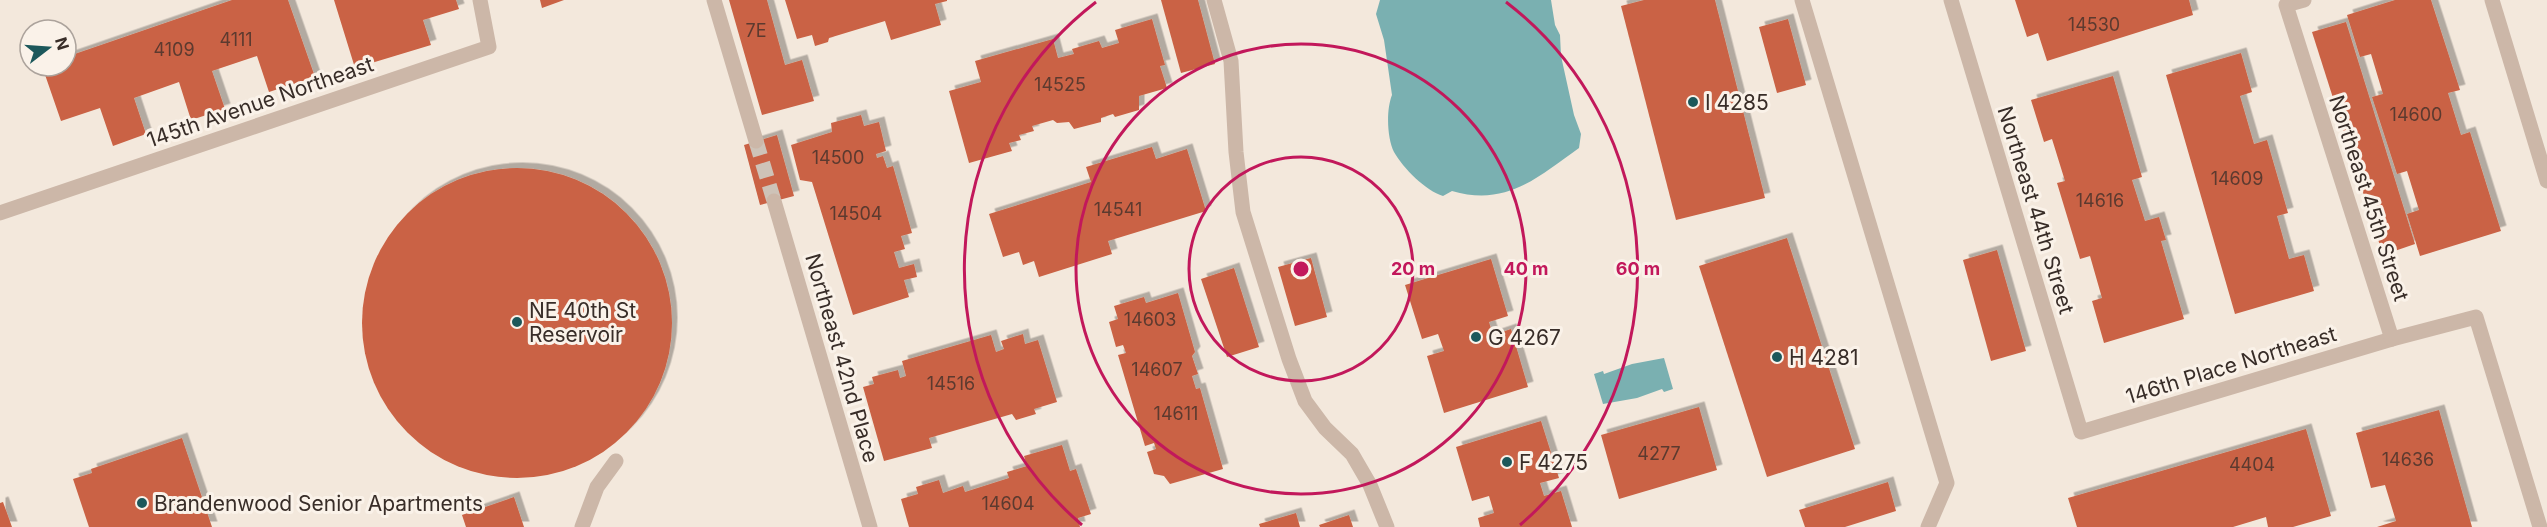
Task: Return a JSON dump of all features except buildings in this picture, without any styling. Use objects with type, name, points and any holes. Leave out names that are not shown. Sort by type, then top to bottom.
[{"type":"street","name":"145th Avenue Northeast","points":[[0,213],[489,47],[480,0]]},
{"type":"street","points":[[714,0],[756,141]]},
{"type":"street","points":[[1214,0],[1232,61],[1236,152],[1243,212],[1289,359],[1305,402],[1325,428],[1352,454],[1370,485],[1387,527]]},
{"type":"street","points":[[1802,0],[1947,483],[1928,527]]},
{"type":"street","name":"Northeast 44th Street","points":[[1951,0],[2081,432]]},
{"type":"street","name":"Northeast 45th Street","points":[[2304,0],[2286,5],[2392,339]]},
{"type":"street","points":[[2492,0],[2547,181]]},
{"type":"street","name":"Northeast 42nd Place","points":[[774,201],[870,527]]},
{"type":"street","points":[[2392,339],[2476,317],[2540,527]]},
{"type":"street","name":"146th Place Northeast","points":[[2081,432],[2392,339]]},
{"type":"street","points":[[582,527],[597,487],[616,461]]},
{"type":"water","points":[[1380,0],[1551,0],[1555,25],[1560,35],[1561,56],[1574,115],[1581,134],[1579,148],[1535,179],[1506,192],[1472,195],[1452,191],[1443,196],[1422,184],[1398,158],[1390,139],[1388,116],[1392,95],[1384,40],[1376,14]]},
{"type":"water","points":[[1664,358],[1673,389],[1664,392],[1662,389],[1637,398],[1603,404],[1594,374],[1603,371],[1604,374],[1632,364]]},
{"type":"tunnel","points":[[756,141],[774,201]]},
{"type":"place","name":"I 4285","points":[[1693,102]]},
{"type":"place","name":"NE 40th St Reservoir","points":[[517,322]]},
{"type":"place","name":"G 4267","points":[[1476,337]]},
{"type":"place","name":"H 4281","points":[[1777,357]]},
{"type":"place","name":"F 4275","points":[[1507,462]]},
{"type":"place","name":"Brandenwood Senior Apartments","points":[[142,503]]}]
